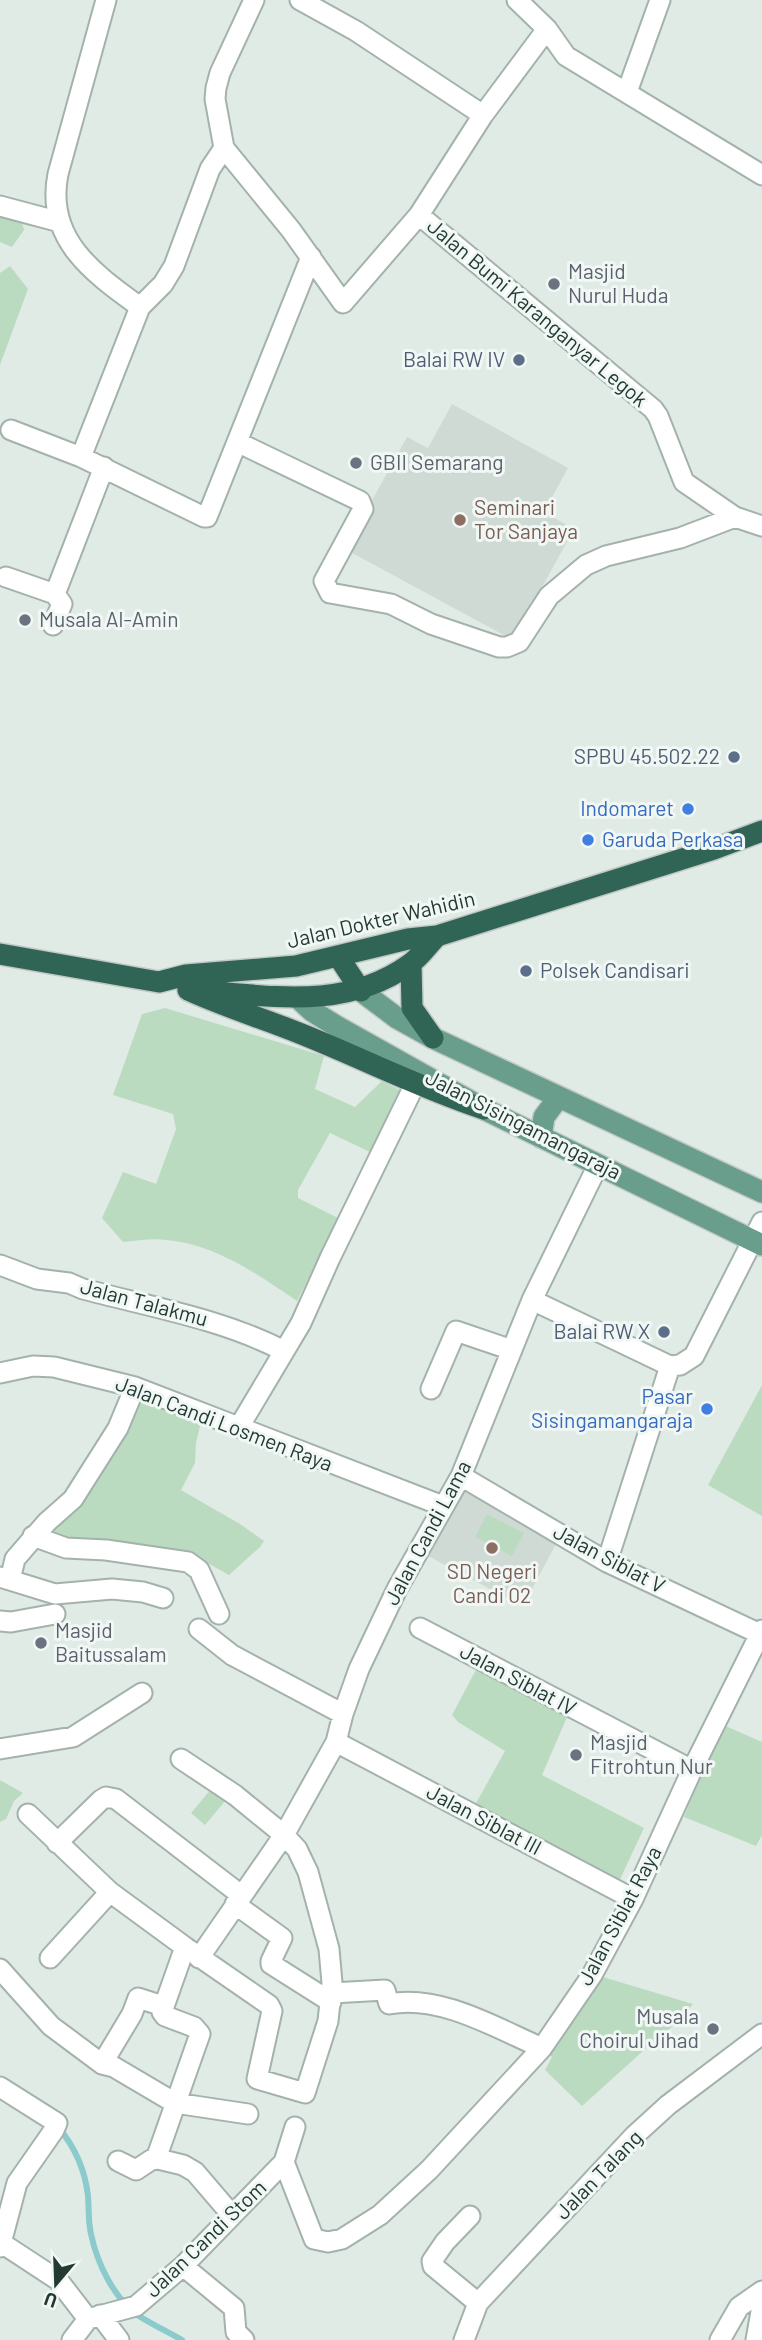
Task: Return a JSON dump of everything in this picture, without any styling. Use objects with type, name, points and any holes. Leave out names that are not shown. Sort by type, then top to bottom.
[{"type":"highway","name":"Jalan Dokter Wahidin","points":[[0,954],[159,982],[186,975],[296,966],[408,939],[437,936],[714,849],[762,831]]},
{"type":"highway","points":[[188,990],[298,998],[361,990],[411,963],[437,936]]},
{"type":"highway","points":[[338,956],[361,990]]},
{"type":"highway","points":[[411,963],[412,1008],[433,1038]]},
{"type":"highway","points":[[296,966],[298,998]]},
{"type":"highway","points":[[159,982],[188,990],[300,1033],[415,1084],[484,1109]]},
{"type":"main road","name":"Jalan Sisingamangaraja","points":[[361,990],[397,1018],[433,1038],[762,1192]]},
{"type":"main road","name":"Jalan Sisingamangaraja","points":[[298,998],[336,1026],[484,1109],[598,1165],[759,1237]]},
{"type":"main road","points":[[541,1137],[544,1118],[558,1098]]},
{"type":"street","points":[[106,0],[54,194],[60,222],[88,268],[140,307]]},
{"type":"street","points":[[254,0],[220,73],[216,88],[215,99],[224,148],[311,257],[343,303],[419,215],[483,115],[547,29]]},
{"type":"street","points":[[300,0],[356,31],[483,115]]},
{"type":"street","points":[[517,0],[547,29],[566,56],[762,175]]},
{"type":"street","points":[[627,92],[660,0]]},
{"type":"street","points":[[81,457],[140,307],[163,284],[174,266],[210,169],[224,148]]},
{"type":"street","points":[[0,206],[60,222]]},
{"type":"street","name":"Jalan Bumi Karanganyar Legok","points":[[419,215],[643,399],[658,416],[684,482],[735,517],[762,526]]},
{"type":"street","points":[[11,429],[104,467],[207,517],[311,257]]},
{"type":"street","points":[[237,442],[360,501],[363,505],[324,581],[330,593],[391,604],[431,624],[499,647],[519,642],[549,596],[586,565],[606,556],[680,538],[735,517]]},
{"type":"street","points":[[55,594],[104,467]]},
{"type":"street","points":[[6,577],[55,594],[62,604],[53,625]]},
{"type":"street","points":[[239,1427],[300,1323],[415,1084]]},
{"type":"street","name":"Jalan Candi Lama","points":[[163,2006],[192,1952],[238,1900],[284,1835],[336,1742],[353,1683],[397,1589],[461,1476],[533,1300],[598,1165]]},
{"type":"street","points":[[533,1300],[670,1366],[680,1365],[694,1356],[759,1237]]},
{"type":"street","name":"Jalan Talakmu","points":[[0,1265],[37,1279],[69,1283],[83,1289],[220,1324],[256,1336],[284,1351]]},
{"type":"street","points":[[431,1390],[452,1336],[460,1331],[512,1350]]},
{"type":"street","name":"Jalan Candi Losmen Raya","points":[[0,1373],[33,1366],[54,1367],[135,1387],[443,1506]]},
{"type":"street","points":[[607,1562],[670,1366]]},
{"type":"street","points":[[135,1387],[118,1428],[73,1499],[7,1556],[5,1579],[55,1594],[112,1588],[163,1598]]},
{"type":"street","name":"Jalan Siblat V","points":[[461,1476],[607,1562],[761,1632]]},
{"type":"street","points":[[33,1536],[73,1550],[106,1550],[188,1562],[199,1570],[219,1614]]},
{"type":"street","points":[[0,1621],[11,1622],[55,1614]]},
{"type":"street","name":"Jalan Siblat IV","points":[[420,1628],[692,1770]]},
{"type":"street","points":[[199,1629],[232,1655],[343,1714]]},
{"type":"street","name":"Jalan Siblat Raya","points":[[284,2162],[314,2239],[320,2242],[335,2241],[355,2233],[380,2216],[429,2170],[542,2048],[592,1975],[633,1899],[692,1770],[761,1632]]},
{"type":"street","points":[[0,1749],[74,1737],[142,1693]]},
{"type":"street","name":"Jalan Siblat III","points":[[336,1742],[633,1899]]},
{"type":"street","points":[[28,1814],[110,1892],[271,2008],[257,2076],[259,2080],[305,2093],[328,2021],[331,1962],[316,1898],[299,1852],[284,1835],[235,1795],[181,1759]]},
{"type":"street","points":[[57,1843],[101,1800],[110,1797],[116,1799],[282,1938],[271,1964],[331,1998],[385,1990],[389,2004],[415,2001],[432,2004],[542,2048]]},
{"type":"street","points":[[50,1958],[110,1892]]},
{"type":"street","points":[[0,1969],[51,2026],[102,2064],[114,2067],[175,2103],[248,2114]]},
{"type":"street","points":[[102,2064],[132,2014],[138,1998],[163,2006],[162,2012],[165,2016],[194,2027],[200,2034],[158,2159]]},
{"type":"street","name":"Jalan Talang","points":[[464,2340],[478,2303],[634,2136],[668,2105],[762,2034]]},
{"type":"street","points":[[0,2087],[55,2127],[17,2183],[1,2244],[58,2280],[119,2340]]},
{"type":"street","name":"Jalan Candi Stom","points":[[94,2317],[131,2307],[183,2266],[284,2162],[296,2127]]},
{"type":"street","points":[[118,2161],[136,2170],[151,2160],[158,2159],[183,2165],[195,2172],[231,2214]]},
{"type":"street","points":[[470,2216],[445,2242],[432,2261],[433,2266],[478,2303]]},
{"type":"street","points":[[183,2266],[234,2308],[236,2332],[244,2340]]},
{"type":"street","points":[[720,2340],[740,2307],[762,2291]]},
{"type":"street","points":[[757,2340],[762,2306]]},
{"type":"street","points":[[72,2340],[94,2317]]},
{"type":"shaded area","name":"Seminari Tor Sanjaya","points":[[452,404],[568,468],[544,512],[574,529],[513,640],[345,549],[407,437],[428,448]]},
{"type":"shaded area","name":"SD Negeri Candi 02","points":[[460,1489],[558,1540],[523,1606],[426,1555]]},
{"type":"green space","points":[[0,202],[19,211],[24,230],[12,247],[0,242]]},
{"type":"green space","points":[[10,266],[28,289],[0,365],[0,273]]},
{"type":"green space","points":[[165,1008],[324,1056],[315,1089],[355,1107],[382,1081],[405,1093],[374,1154],[330,1133],[298,1190],[298,1198],[338,1218],[297,1301],[235,1262],[202,1247],[161,1239],[123,1242],[102,1218],[123,1172],[156,1184],[176,1129],[173,1114],[113,1095],[142,1014]]},
{"type":"green space","points":[[762,1385],[762,1516],[708,1485]]},
{"type":"green space","points":[[149,1400],[201,1422],[195,1463],[181,1490],[264,1541],[229,1575],[193,1555],[155,1547],[105,1542],[76,1545],[48,1529],[136,1405]]},
{"type":"green space","points":[[487,1514],[524,1533],[512,1556],[475,1537]]},
{"type":"green space","points":[[478,1666],[568,1715],[542,1775],[644,1828],[616,1888],[475,1805],[505,1751],[458,1722],[452,1715]]},
{"type":"green space","points":[[721,1724],[762,1742],[762,1835],[756,1846],[684,1817]]},
{"type":"green space","points":[[0,1780],[23,1793],[14,1801],[6,1819],[0,1822]]},
{"type":"green space","points":[[212,1788],[226,1800],[205,1825],[191,1813]]},
{"type":"green space","points":[[603,1977],[693,2004],[678,2022],[582,2106],[545,2070],[552,2057],[546,2050]]},
{"type":"waterway","points":[[58,2127],[82,2168],[87,2186],[91,2234],[108,2280],[130,2309],[182,2340]]},
{"type":"place","name":"Masjid Nurul Huda","points":[[554,284]]},
{"type":"place","name":"Balai RW IV","points":[[519,360]]},
{"type":"place","name":"GBII Semarang","points":[[356,463]]},
{"type":"place","name":"Seminari Tor Sanjaya","points":[[460,520]]},
{"type":"place","name":"Musala Al-Amin","points":[[25,620]]},
{"type":"place","name":"SPBU 45.502.22","points":[[734,757]]},
{"type":"place","name":"Indomaret","points":[[688,809]]},
{"type":"place","name":"Garuda Perkasa","points":[[588,840]]},
{"type":"place","name":"Polsek Candisari","points":[[526,971]]},
{"type":"place","name":"Balai RW X","points":[[664,1332]]},
{"type":"place","name":"Pasar Sisingamangaraja","points":[[707,1409]]},
{"type":"place","name":"SD Negeri Candi 02","points":[[492,1548]]},
{"type":"place","name":"Masjid Baitussalam","points":[[41,1643]]},
{"type":"place","name":"Masjid Fitrohtun Nur","points":[[576,1755]]},
{"type":"place","name":"Musala Choirul Jihad","points":[[713,2029]]}]
